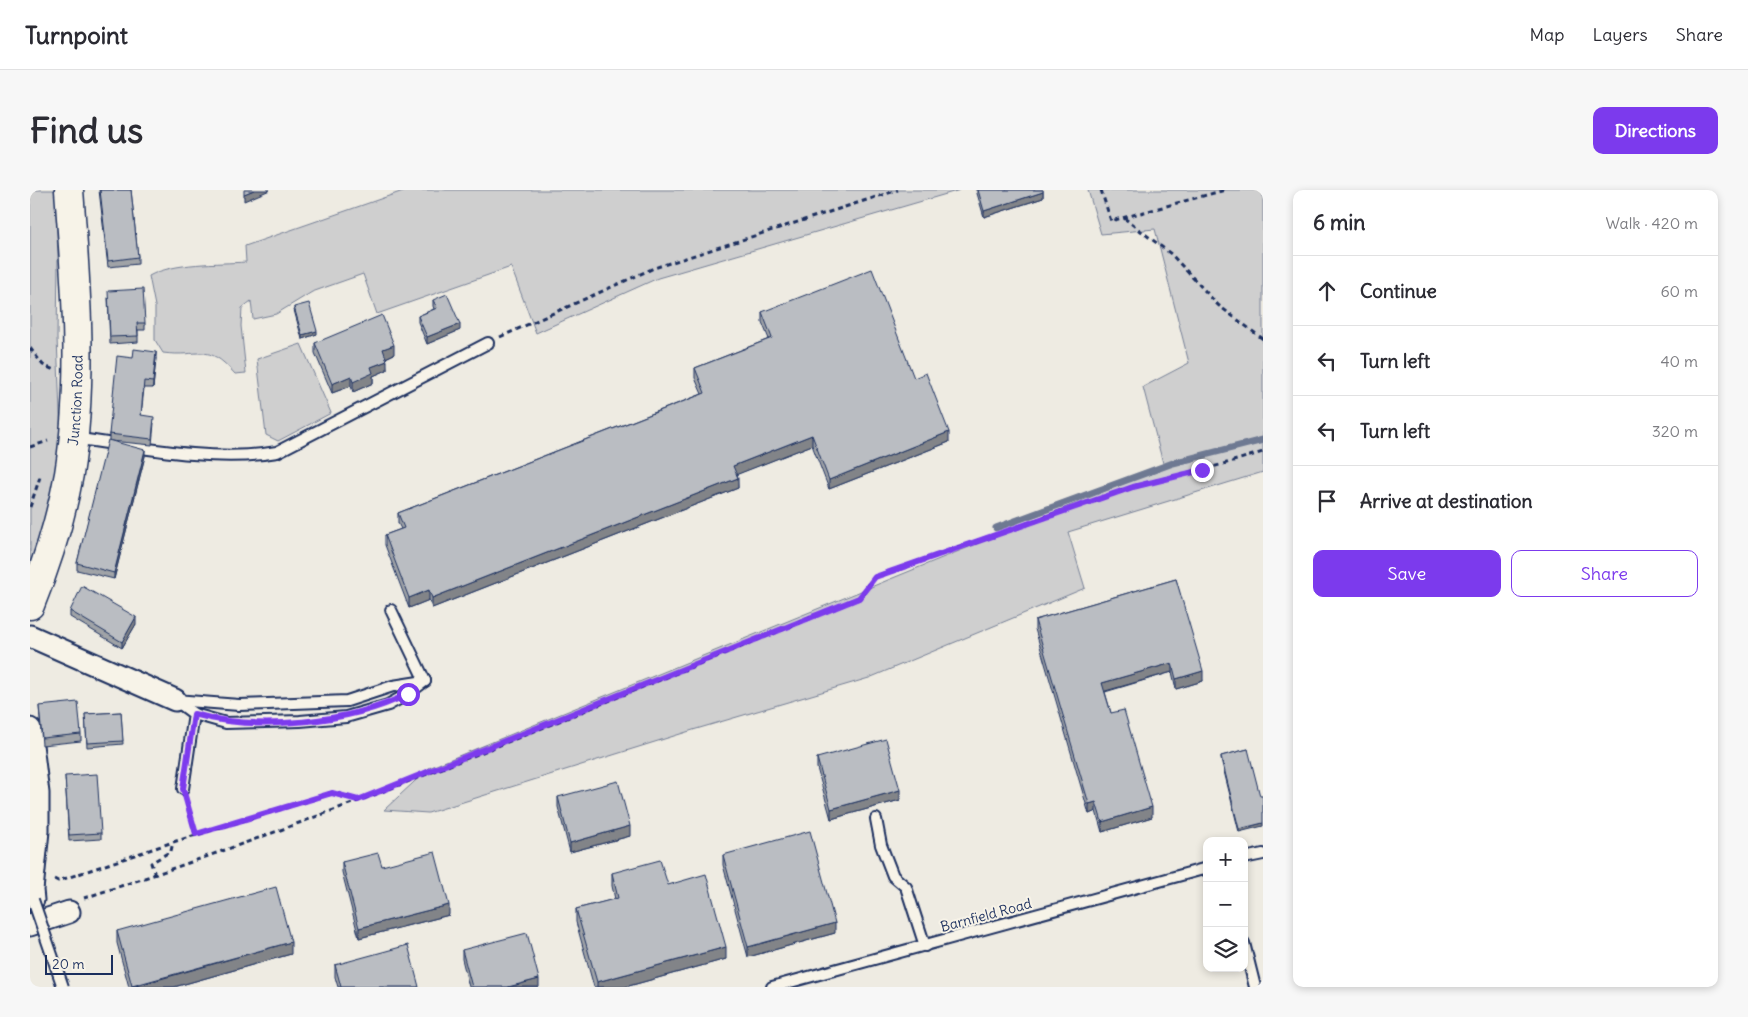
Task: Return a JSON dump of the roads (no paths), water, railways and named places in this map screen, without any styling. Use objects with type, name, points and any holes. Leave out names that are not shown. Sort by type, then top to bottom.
[{"type":"street","name":"Junction Road","points":[[30,605],[40,580],[61,511],[73,438],[77,300],[69,190]]},
{"type":"street","points":[[30,636],[176,700]]},
{"type":"street","points":[[30,729],[38,793],[38,831],[33,900]]},
{"type":"street","points":[[30,926],[76,905]]},
{"type":"lane","points":[[73,438],[157,450],[252,456],[277,452],[488,342]]},
{"type":"lane","points":[[391,610],[425,681]]},
{"type":"lane","points":[[176,700],[239,705],[347,701],[393,686],[425,681]]},
{"type":"lane","points":[[176,700],[194,714],[226,722],[300,721],[346,717],[388,705],[408,694],[425,681]]},
{"type":"lane","points":[[183,789],[194,714]]},
{"type":"lane","points":[[876,819],[881,845],[893,876],[906,887],[925,946]]},
{"type":"lane","points":[[1248,857],[1263,854]]},
{"type":"lane","name":"Barnfield Road","points":[[772,987],[1203,869]]},
{"type":"lane","points":[[33,900],[63,987]]},
{"type":"lane","points":[[1248,959],[1255,987]]},
{"type":"waterway","points":[[996,528],[1173,463],[1263,440]]}]
